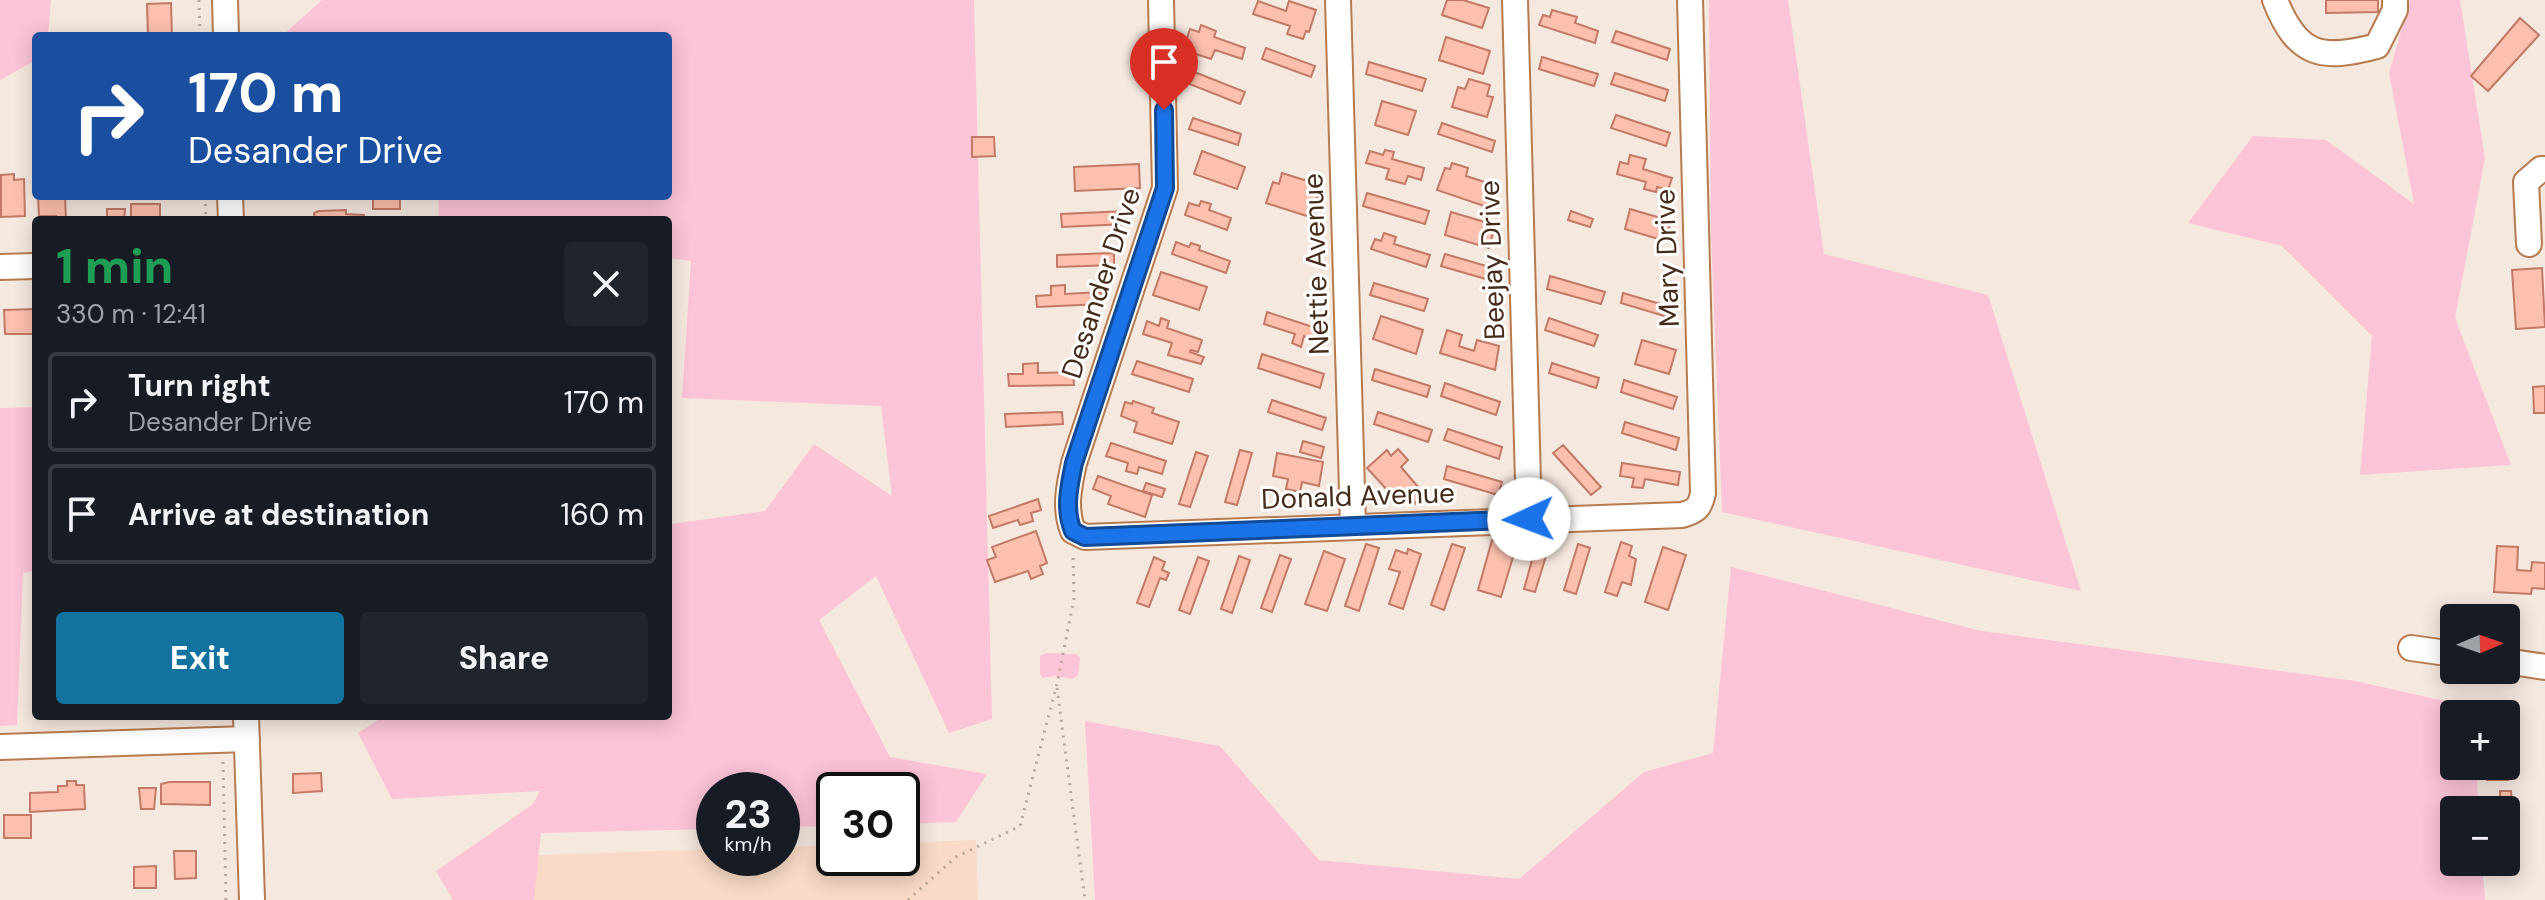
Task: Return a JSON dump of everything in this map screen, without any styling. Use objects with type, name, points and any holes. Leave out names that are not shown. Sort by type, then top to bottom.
[{"type":"street","name":"Desander Drive","points":[[1073,531],[1068,518],[1068,490],[1074,463],[1165,188],[1161,0]]},
{"type":"street","name":"Nettie Avenue","points":[[1338,0],[1353,526]]},
{"type":"street","name":"Beejay Drive","points":[[1515,0],[1529,519]]},
{"type":"street","name":"Mary Drive","points":[[1690,0],[1703,493],[1701,504],[1694,511]]},
{"type":"street","points":[[2275,0],[2285,28],[2310,49],[2344,55],[2377,46],[2395,10],[2395,0]]},
{"type":"street","points":[[225,2],[226,32]]},
{"type":"street","points":[[2529,244],[2526,182],[2545,169]]},
{"type":"street","points":[[0,267],[32,266]]},
{"type":"street","name":"Donald Avenue","points":[[1073,531],[1085,537],[1682,515],[1694,511]]},
{"type":"street","points":[[2411,648],[2440,652]]},
{"type":"street","points":[[2520,663],[2545,667]]},
{"type":"street","points":[[0,747],[247,727],[252,900]]},
{"type":"path","points":[[199,0],[200,32]]},
{"type":"path","points":[[908,900],[956,857],[1020,826],[1057,684],[1074,599],[1073,531]]},
{"type":"path","points":[[1057,684],[1085,900]]},
{"type":"path","points":[[222,754],[226,900]]},
{"type":"shaded area","points":[[0,0],[51,0],[48,32],[32,32],[32,62],[0,80]]},
{"type":"shaded area","points":[[322,0],[974,0],[992,719],[949,733],[876,576],[819,620],[890,757],[987,774],[956,822],[920,823],[920,772],[816,772],[816,826],[800,827],[800,772],[696,772],[696,829],[541,833],[534,900],[453,900],[436,871],[533,804],[540,791],[392,799],[358,733],[379,720],[672,720],[672,524],[765,511],[814,444],[892,496],[881,406],[682,398],[691,261],[672,259],[672,216],[439,216],[438,200],[672,200],[672,32],[286,32]]},
{"type":"shaded area","points":[[1709,0],[1788,0],[1824,254],[1988,295],[2081,591],[1722,512],[1711,234]]},
{"type":"shaded area","points":[[2410,0],[2460,0],[2485,158],[2455,318],[2511,465],[2360,475],[2372,336],[2282,246],[2188,223],[2253,136],[2326,140],[2414,204],[2389,73]]},
{"type":"shaded area","points":[[32,407],[32,571],[23,573],[17,725],[0,726],[0,408]]},
{"type":"shaded area","points":[[1731,567],[1981,631],[2355,681],[2440,700],[2440,780],[2477,780],[2478,796],[2440,796],[2440,876],[2483,876],[2485,900],[1095,900],[1085,721],[1220,746],[1319,860],[1519,879],[1644,772],[1713,753]]},
{"type":"shaded area","points":[[1046,653],[1076,654],[1080,658],[1078,675],[1073,679],[1043,678],[1040,674],[1040,656]]},
{"type":"shaded area","points":[[976,840],[978,900],[519,900],[518,856],[696,850],[696,876],[800,876],[800,846],[816,846],[816,876],[920,876],[920,842]]},
{"type":"building","points":[[1447,0],[1463,0],[1489,8],[1482,28],[1442,15]]},
{"type":"building","points":[[2326,0],[2378,0],[2378,12],[2326,13]]},
{"type":"building","points":[[1258,1],[1286,11],[1289,1],[1316,10],[1309,32],[1306,31],[1303,39],[1287,34],[1290,26],[1253,14]]},
{"type":"building","points":[[171,3],[172,32],[148,32],[147,4]]},
{"type":"building","points":[[1552,10],[1577,17],[1575,23],[1598,31],[1595,43],[1539,25],[1543,15],[1550,17]]},
{"type":"building","points":[[2520,18],[2539,35],[2488,91],[2471,76]]},
{"type":"building","points":[[1201,25],[1216,31],[1214,37],[1245,48],[1242,59],[1215,50],[1211,59],[1187,51],[1190,29],[1199,32]]},
{"type":"building","points":[[1616,31],[1670,49],[1667,60],[1612,42]]},
{"type":"building","points":[[1446,37],[1490,51],[1483,74],[1439,60]]},
{"type":"building","points":[[1266,48],[1315,66],[1311,77],[1262,59]]},
{"type":"building","points":[[1542,57],[1598,74],[1594,86],[1539,69]]},
{"type":"building","points":[[1369,62],[1426,79],[1422,91],[1366,74]]},
{"type":"building","points":[[1192,71],[1245,92],[1240,104],[1187,83]]},
{"type":"building","points":[[1615,73],[1668,90],[1665,101],[1611,84]]},
{"type":"building","points":[[1469,79],[1490,85],[1487,96],[1493,97],[1487,117],[1452,107],[1458,87],[1465,89]]},
{"type":"building","points":[[1382,101],[1416,111],[1408,135],[1375,125]]},
{"type":"building","points":[[1616,115],[1670,133],[1666,146],[1611,128]]},
{"type":"building","points":[[1193,118],[1241,134],[1238,145],[1189,129]]},
{"type":"building","points":[[1442,123],[1495,141],[1492,152],[1438,134]]},
{"type":"building","points":[[972,137],[994,137],[995,156],[972,157]]},
{"type":"building","points":[[1385,150],[1394,152],[1392,159],[1424,168],[1421,180],[1408,176],[1405,184],[1386,179],[1389,169],[1366,163],[1370,151],[1383,155]]},
{"type":"building","points":[[1202,151],[1245,167],[1237,189],[1194,174]]},
{"type":"building","points":[[1630,155],[1646,159],[1643,169],[1672,178],[1668,190],[1657,187],[1656,192],[1644,189],[1646,182],[1617,174],[1620,162],[1628,164]]},
{"type":"building","points":[[1452,163],[1468,168],[1466,176],[1494,185],[1487,207],[1437,190],[1445,168],[1450,169]]},
{"type":"building","points":[[1139,164],[1140,188],[1075,191],[1074,167]]},
{"type":"building","points":[[1282,173],[1320,185],[1313,218],[1266,203],[1273,182],[1279,184]]},
{"type":"building","points":[[14,174],[14,180],[24,179],[25,216],[1,217],[1,175]]},
{"type":"building","points":[[1367,193],[1429,211],[1425,224],[1363,206]]},
{"type":"building","points":[[38,200],[65,200],[66,216],[39,216]]},
{"type":"building","points":[[373,200],[400,200],[400,209],[373,209]]},
{"type":"building","points":[[1201,201],[1211,204],[1209,210],[1231,218],[1227,230],[1185,215],[1189,203],[1199,206]]},
{"type":"building","points":[[131,204],[160,204],[160,216],[131,216]]},
{"type":"building","points":[[107,209],[125,209],[124,216],[107,216]]},
{"type":"building","points":[[1630,209],[1671,221],[1665,241],[1625,229]]},
{"type":"building","points":[[346,210],[346,214],[364,216],[314,216],[319,211]]},
{"type":"building","points":[[1126,211],[1127,224],[1062,227],[1061,214]]},
{"type":"building","points":[[1571,211],[1593,219],[1590,227],[1568,220]]},
{"type":"building","points":[[1451,212],[1495,225],[1489,248],[1445,235]]},
{"type":"building","points":[[1384,233],[1396,237],[1394,244],[1430,255],[1426,267],[1371,249],[1375,239],[1381,241]]},
{"type":"building","points":[[1176,242],[1189,247],[1191,243],[1200,246],[1199,250],[1230,261],[1226,273],[1172,254]]},
{"type":"building","points":[[1114,253],[1114,265],[1057,267],[1057,255]]},
{"type":"building","points":[[1445,254],[1500,270],[1496,282],[1441,266]]},
{"type":"building","points":[[2542,268],[2545,327],[2516,329],[2512,270]]},
{"type":"building","points":[[1161,272],[1207,287],[1199,310],[1153,295]]},
{"type":"building","points":[[1550,276],[1605,292],[1601,304],[1547,289]]},
{"type":"building","points":[[1374,283],[1428,299],[1424,311],[1370,295]]},
{"type":"building","points":[[1065,285],[1065,294],[1101,292],[1101,304],[1037,307],[1036,296],[1051,295],[1051,286]]},
{"type":"building","points":[[1623,293],[1674,308],[1671,318],[1621,303]]},
{"type":"building","points":[[32,309],[32,334],[5,334],[4,310]]},
{"type":"building","points":[[1267,312],[1322,330],[1318,341],[1304,336],[1301,347],[1292,343],[1295,334],[1264,324]]},
{"type":"building","points":[[1381,316],[1423,330],[1416,354],[1373,339]]},
{"type":"building","points":[[1161,318],[1169,321],[1167,328],[1202,340],[1198,352],[1190,352],[1204,357],[1201,364],[1168,355],[1172,343],[1143,334],[1147,321],[1159,326]]},
{"type":"building","points":[[1549,318],[1598,335],[1594,346],[1545,330]]},
{"type":"building","points":[[1447,330],[1462,335],[1459,346],[1474,351],[1477,340],[1499,346],[1495,370],[1440,353]]},
{"type":"building","points":[[1642,340],[1676,350],[1669,374],[1635,364]]},
{"type":"building","points":[[1262,354],[1324,374],[1320,388],[1258,368]]},
{"type":"building","points":[[1137,361],[1193,379],[1189,392],[1132,374]]},
{"type":"building","points":[[1038,363],[1038,373],[1073,372],[1074,385],[1009,386],[1008,374],[1023,374],[1023,364]]},
{"type":"building","points":[[1552,363],[1599,378],[1596,388],[1549,373]]},
{"type":"building","points":[[1375,369],[1430,386],[1427,397],[1372,380]]},
{"type":"building","points":[[1624,380],[1677,397],[1673,409],[1621,392]]},
{"type":"building","points":[[1445,383],[1500,402],[1496,415],[1441,396]]},
{"type":"building","points":[[2545,386],[2545,413],[2534,413],[2533,387]]},
{"type":"building","points":[[1272,400],[1326,418],[1322,430],[1268,412]]},
{"type":"building","points":[[1133,401],[1154,408],[1152,413],[1179,422],[1172,444],[1134,432],[1137,422],[1121,416],[1125,402],[1132,404]]},
{"type":"building","points":[[1062,412],[1063,424],[1006,427],[1005,414]]},
{"type":"building","points":[[1378,412],[1432,430],[1428,442],[1374,424]]},
{"type":"building","points":[[1625,422],[1679,438],[1676,450],[1622,433]]},
{"type":"building","points":[[1448,429],[1502,447],[1499,459],[1444,440]]},
{"type":"building","points":[[1303,441],[1324,447],[1321,458],[1300,452]]},
{"type":"building","points":[[1111,443],[1166,461],[1162,474],[1139,467],[1137,474],[1126,471],[1128,463],[1106,456]]},
{"type":"building","points":[[1563,445],[1601,487],[1591,495],[1553,453]]},
{"type":"building","points":[[1398,449],[1408,460],[1401,467],[1425,495],[1416,504],[1409,496],[1400,504],[1367,468],[1387,450],[1391,456]]},
{"type":"building","points":[[1240,450],[1252,453],[1237,505],[1225,502]]},
{"type":"building","points":[[1196,452],[1208,456],[1190,507],[1179,504]]},
{"type":"building","points":[[1277,453],[1323,462],[1319,486],[1302,482],[1300,492],[1286,489],[1288,479],[1273,476]]},
{"type":"building","points":[[1622,463],[1680,472],[1678,485],[1645,479],[1643,488],[1632,487],[1634,478],[1620,476]]},
{"type":"building","points":[[1447,466],[1502,482],[1498,495],[1444,479]]},
{"type":"building","points":[[1098,476],[1152,495],[1145,517],[1108,504],[1111,496],[1093,489]]},
{"type":"building","points":[[1146,483],[1165,489],[1162,497],[1143,491]]},
{"type":"building","points":[[1038,499],[1041,510],[1031,513],[1033,521],[1020,525],[1018,520],[993,528],[989,516]]},
{"type":"building","points":[[1036,531],[1047,563],[1040,566],[1043,574],[1031,579],[1028,571],[995,582],[987,560],[996,557],[992,547]]},
{"type":"building","points":[[1492,540],[1516,547],[1501,597],[1478,590]]},
{"type":"building","points":[[1537,542],[1549,546],[1535,592],[1524,589]]},
{"type":"building","points":[[1621,542],[1632,546],[1629,556],[1636,559],[1631,585],[1622,582],[1617,596],[1605,592]]},
{"type":"building","points":[[1366,544],[1379,548],[1359,611],[1345,606]]},
{"type":"building","points":[[1452,544],[1465,548],[1444,610],[1431,605]]},
{"type":"building","points":[[1578,544],[1590,548],[1576,594],[1564,590]]},
{"type":"building","points":[[2497,546],[2518,547],[2517,570],[2531,571],[2532,562],[2545,563],[2545,589],[2532,588],[2531,594],[2494,592]]},
{"type":"building","points":[[1663,547],[1686,555],[1668,610],[1645,602]]},
{"type":"building","points":[[1408,549],[1421,554],[1403,609],[1389,604],[1400,572],[1389,569],[1396,550],[1407,554]]},
{"type":"building","points":[[1324,551],[1345,559],[1327,611],[1305,604]]},
{"type":"building","points":[[1280,555],[1291,559],[1272,612],[1261,608]]},
{"type":"building","points":[[1239,556],[1250,560],[1232,613],[1221,609]]},
{"type":"building","points":[[1154,557],[1165,562],[1162,570],[1169,573],[1166,580],[1160,578],[1149,607],[1137,603]]},
{"type":"building","points":[[1198,557],[1209,561],[1190,614],[1179,610]]},
{"type":"building","points":[[321,773],[322,791],[293,793],[293,774]]},
{"type":"building","points":[[67,781],[84,785],[85,809],[30,812],[30,793],[58,792],[58,786],[67,786]]},
{"type":"building","points":[[210,782],[210,805],[161,804],[161,784]]},
{"type":"building","points":[[139,788],[156,788],[154,809],[141,809]]},
{"type":"building","points":[[2500,791],[2511,791],[2511,796],[2500,796]]},
{"type":"building","points":[[4,815],[31,815],[31,838],[4,838]]},
{"type":"building","points":[[174,851],[196,851],[196,878],[175,879]]},
{"type":"building","points":[[156,866],[156,888],[134,888],[134,867]]},
{"type":"route","points":[[1164,110],[1165,188],[1074,463],[1068,490],[1068,518],[1073,531],[1085,537],[1529,519]]}]
